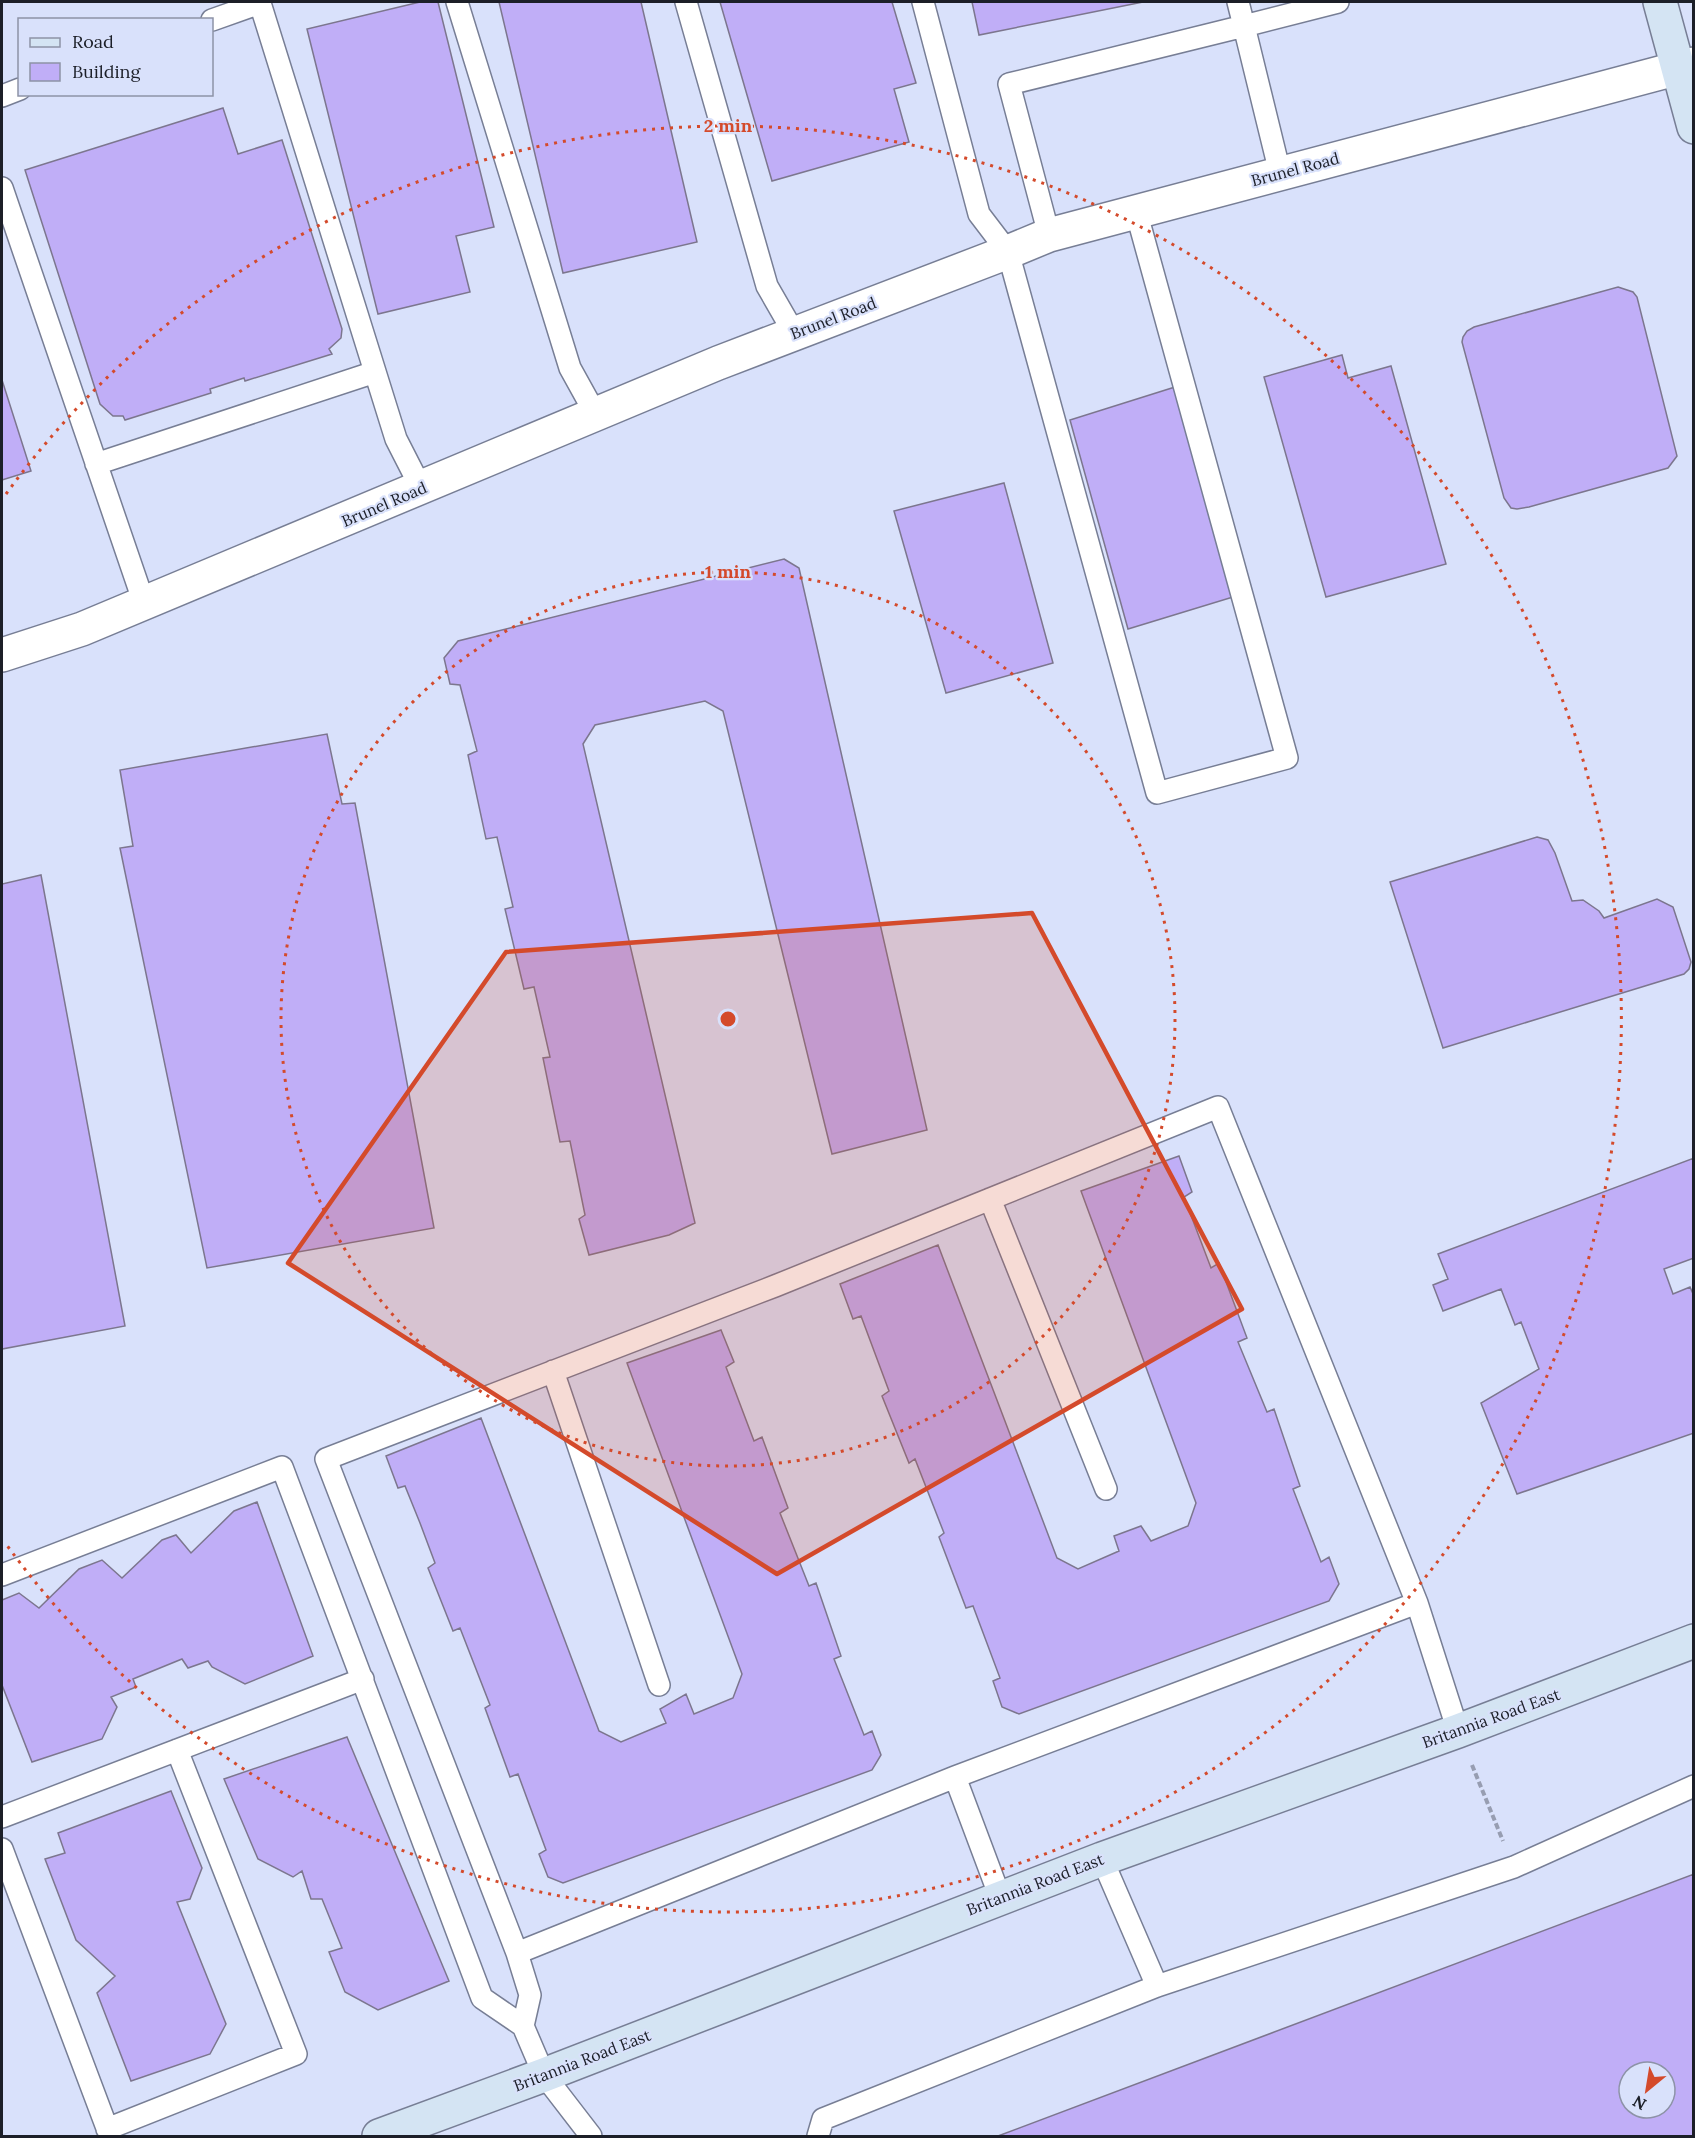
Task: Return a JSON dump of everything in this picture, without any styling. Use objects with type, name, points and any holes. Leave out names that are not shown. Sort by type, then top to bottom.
[{"type":"main road","points":[[1660,2],[1685,66],[1694,127]]},
{"type":"main road","name":"Britannia Road East","points":[[379,2136],[544,2075],[1102,1858],[1458,1731],[1694,1641]]},
{"type":"street","name":"Brunel Road","points":[[2,655],[82,629],[794,333],[1049,235],[1685,66]]},
{"type":"lane","points":[[213,20],[263,2],[396,439],[421,488]]},
{"type":"lane","points":[[457,2],[570,368],[597,415]]},
{"type":"lane","points":[[686,2],[767,286],[794,333]]},
{"type":"lane","points":[[922,2],[979,214],[1008,252],[1157,793],[1287,758],[1136,211]]},
{"type":"lane","points":[[1238,2],[1280,173]]},
{"type":"lane","points":[[1049,235],[1009,84],[1338,2]]},
{"type":"lane","points":[[2,96],[18,89]]},
{"type":"lane","points":[[2,188],[144,603]]},
{"type":"lane","points":[[96,464],[375,372]]},
{"type":"lane","points":[[523,2026],[530,1995],[517,1953],[326,1459],[775,1286],[1218,1107],[1417,1603],[1458,1731]]},
{"type":"lane","points":[[990,1199],[1106,1490]]},
{"type":"lane","points":[[552,1371],[659,1685]]},
{"type":"lane","points":[[2,1575],[282,1467],[482,1998],[523,2026],[544,2075],[591,2136]]},
{"type":"lane","points":[[517,1953],[956,1777],[1417,1603]]},
{"type":"lane","points":[[2,1817],[363,1679]]},
{"type":"lane","points":[[2,1849],[109,2133],[296,2054],[177,1750]]},
{"type":"lane","points":[[956,1777],[1000,1897]]},
{"type":"lane","points":[[818,2136],[823,2119],[1157,1986],[1514,1867],[1694,1786]]},
{"type":"lane","points":[[1102,1858],[1157,1986]]},
{"type":"path","points":[[1458,1731],[1514,1867]]},
{"type":"highlighted area","points":[[1032,913],[1242,1309],[777,1574],[288,1263],[506,952]]},
{"type":"building","points":[[420,2],[438,2],[494,227],[456,236],[470,292],[378,314],[307,29]]},
{"type":"building","points":[[499,2],[641,2],[697,242],[563,273]]},
{"type":"building","points":[[720,2],[892,2],[916,83],[894,89],[909,142],[772,181]]},
{"type":"building","points":[[972,2],[1143,2],[979,35]]},
{"type":"building","points":[[223,108],[238,154],[282,140],[342,329],[341,338],[329,349],[332,354],[245,381],[244,378],[210,389],[211,393],[125,420],[123,416],[113,416],[100,404],[25,170]]},
{"type":"building","points":[[1618,287],[1633,292],[1637,297],[1677,456],[1668,468],[1529,507],[1511,508],[1504,498],[1462,342],[1463,337],[1474,327]]},
{"type":"building","points":[[1342,355],[1348,378],[1391,366],[1446,564],[1326,597],[1264,377]]},
{"type":"building","points":[[2,380],[31,471],[2,480]]},
{"type":"building","points":[[1175,387],[1233,597],[1128,629],[1070,420]]},
{"type":"building","points":[[1004,483],[1053,663],[946,693],[894,511]]},
{"type":"building","points":[[784,559],[799,568],[927,1130],[832,1154],[723,711],[705,701],[595,725],[583,744],[695,1223],[669,1235],[589,1255],[579,1219],[585,1215],[570,1141],[560,1142],[543,1058],[550,1057],[534,987],[524,989],[505,909],[513,907],[497,837],[486,839],[468,755],[477,751],[460,685],[450,684],[444,658],[458,641]]},
{"type":"building","points":[[327,734],[342,804],[355,803],[434,1228],[207,1268],[120,848],[133,846],[120,770]]},
{"type":"building","points":[[1537,837],[1548,840],[1572,901],[1583,900],[1599,911],[1604,918],[1657,899],[1673,907],[1691,962],[1689,969],[1684,974],[1443,1048],[1390,882]]},
{"type":"building","points":[[41,875],[125,1326],[2,1349],[2,884]]},
{"type":"building","points":[[1179,1156],[1192,1192],[1184,1197],[1211,1268],[1219,1263],[1247,1338],[1238,1342],[1267,1412],[1274,1409],[1300,1486],[1293,1489],[1321,1562],[1329,1557],[1339,1584],[1329,1601],[1019,1714],[1002,1707],[993,1681],[1000,1678],[973,1606],[966,1608],[939,1537],[944,1533],[915,1459],[909,1463],[882,1396],[889,1391],[861,1316],[853,1319],[840,1284],[938,1245],[1057,1558],[1078,1569],[1119,1551],[1114,1536],[1141,1526],[1151,1541],[1188,1526],[1196,1503],[1081,1191]]},
{"type":"building","points":[[1694,1158],[1694,1258],[1664,1269],[1673,1294],[1690,1287],[1694,1296],[1694,1433],[1517,1494],[1481,1403],[1539,1369],[1521,1322],[1515,1325],[1501,1289],[1443,1311],[1433,1285],[1448,1279],[1438,1254]]},
{"type":"building","points":[[721,1330],[734,1362],[726,1367],[754,1441],[762,1437],[788,1508],[780,1513],[809,1586],[816,1583],[841,1656],[834,1659],[864,1735],[872,1731],[881,1755],[872,1770],[563,1883],[548,1877],[539,1854],[546,1850],[518,1774],[510,1777],[485,1708],[490,1705],[460,1628],[453,1631],[428,1568],[435,1563],[420,1523],[405,1486],[398,1488],[386,1456],[481,1418],[599,1731],[621,1742],[666,1723],[660,1709],[686,1694],[694,1714],[733,1698],[742,1674],[627,1363]]},
{"type":"building","points":[[257,1502],[313,1656],[245,1684],[212,1667],[208,1661],[188,1668],[182,1659],[133,1679],[136,1687],[111,1697],[117,1707],[102,1739],[32,1762],[2,1685],[2,1600],[19,1593],[39,1608],[79,1569],[102,1560],[122,1578],[162,1540],[176,1535],[191,1553],[234,1511]]},
{"type":"building","points":[[347,1737],[449,1981],[378,2010],[345,1992],[329,1952],[342,1948],[322,1899],[311,1899],[302,1871],[293,1877],[258,1859],[224,1779]]},
{"type":"building","points":[[171,1791],[202,1868],[190,1899],[177,1902],[226,2024],[210,2054],[131,2081],[97,1993],[115,1976],[76,1940],[45,1859],[65,1853],[58,1833]]},
{"type":"building","points":[[1694,1874],[1694,2136],[998,2136]]}]
